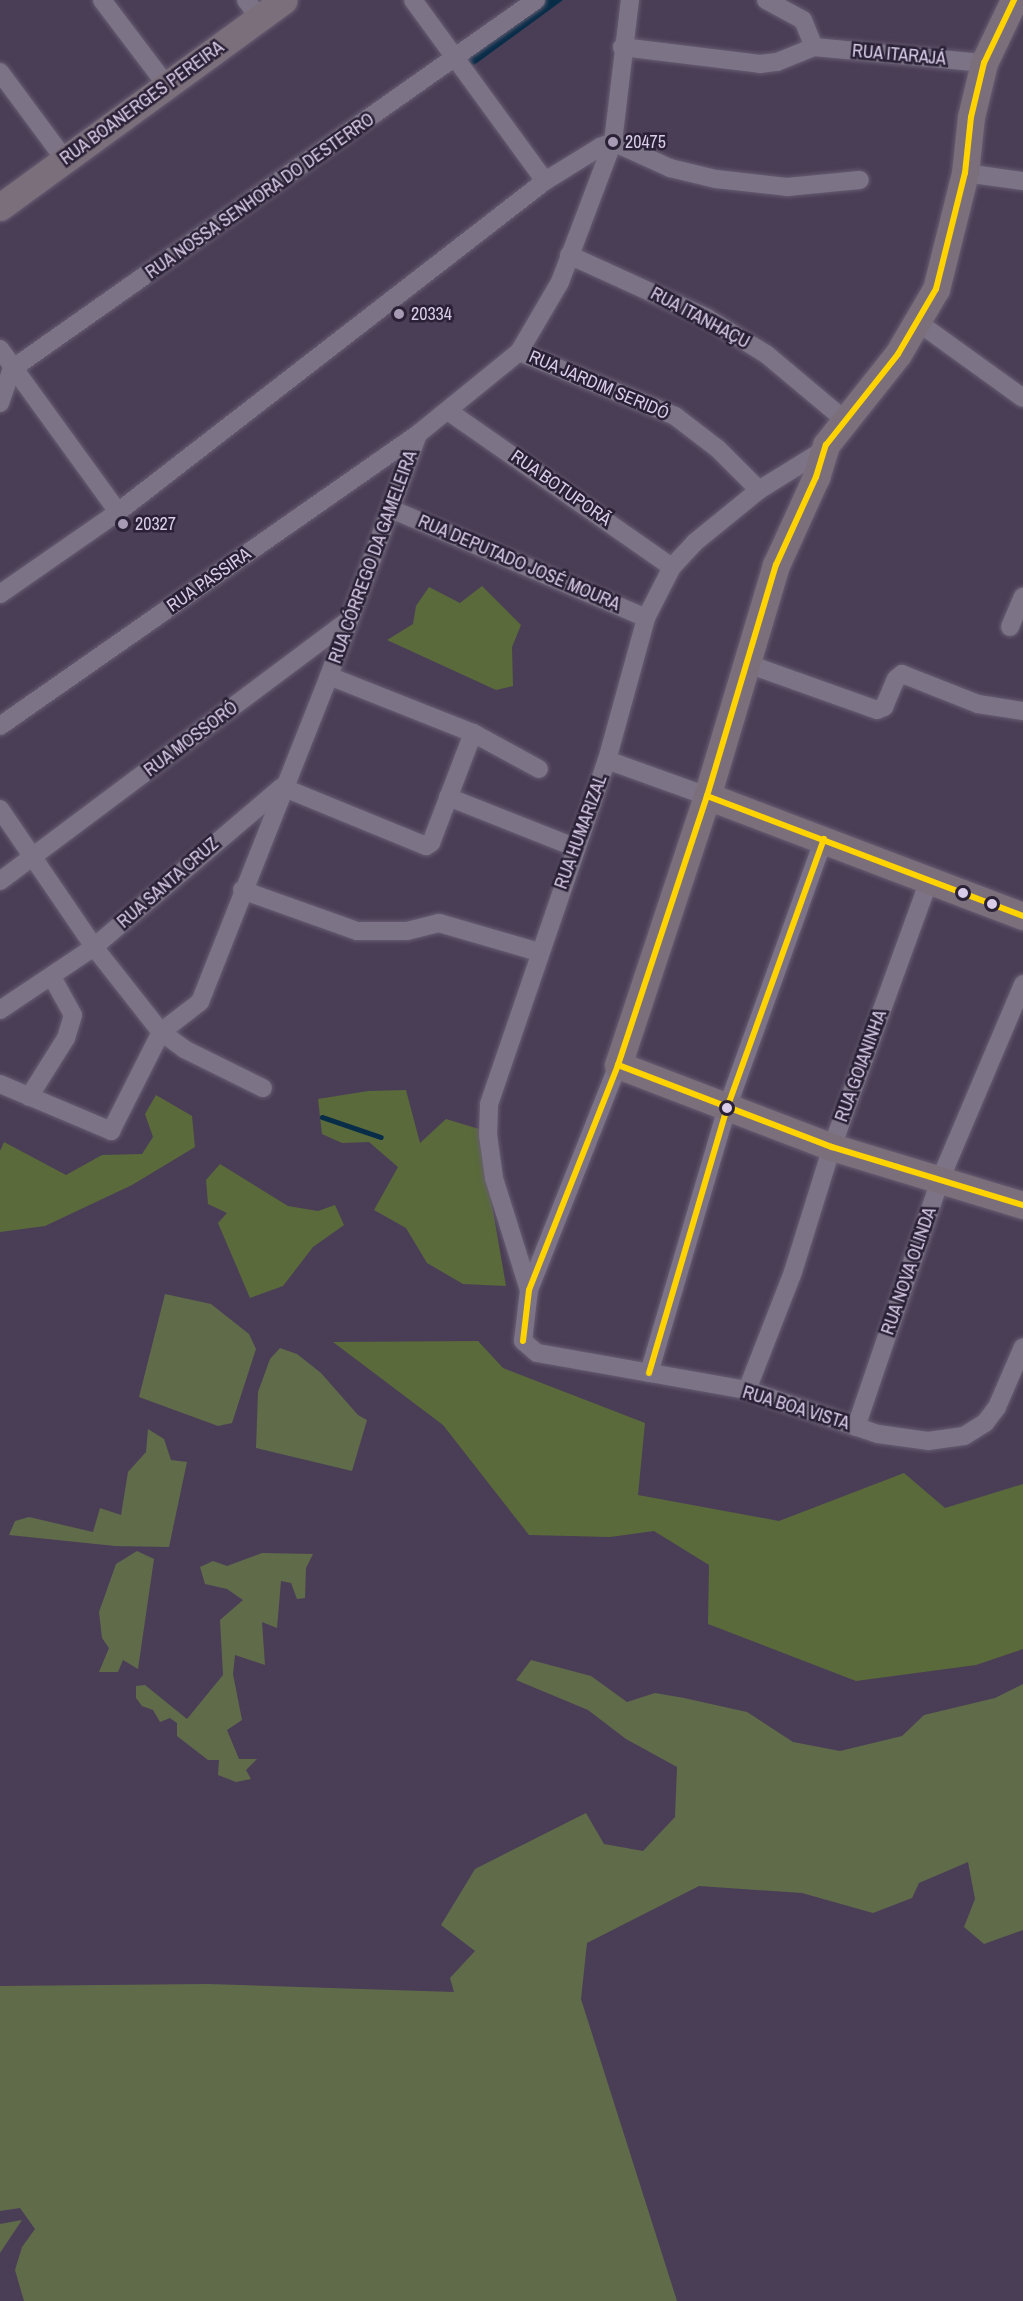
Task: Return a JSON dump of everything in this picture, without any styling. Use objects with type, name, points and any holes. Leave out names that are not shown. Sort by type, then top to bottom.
[{"type":"street","points":[[102,0],[167,86]]},
{"type":"street","name":"RUA BOANERGES PEREIRA","points":[[0,207],[167,86],[253,9],[284,0]]},
{"type":"street","points":[[413,0],[545,181]]},
{"type":"street","name":"RUA NOSSA SENHORA DO DESTERRO","points":[[12,369],[456,59],[536,0]]},
{"type":"street","name":"RUA CÓRREGO DA GAMELEIRA","points":[[161,1032],[200,1002],[282,787],[329,676],[418,434],[519,352],[544,312],[613,142],[622,47],[630,0]]},
{"type":"street","points":[[622,47],[760,64],[777,62],[813,46],[803,20],[766,0]]},
{"type":"street","points":[[529,1290],[618,1065],[707,796],[776,565],[816,477],[826,445],[847,422],[919,323],[936,289],[965,173],[971,117],[984,63],[1014,0]]},
{"type":"street","name":"RUA ITARAJÁ","points":[[813,46],[984,63]]},
{"type":"street","points":[[0,72],[65,160]]},
{"type":"street","points":[[0,594],[118,512],[545,181],[613,142],[670,168],[716,179],[787,187],[860,180]]},
{"type":"street","points":[[965,173],[1023,181]]},
{"type":"street","name":"RUA ITANHAÇU","points":[[569,255],[707,318],[766,354],[847,422]]},
{"type":"street","points":[[919,323],[1023,398]]},
{"type":"street","points":[[0,349],[12,369],[118,512]]},
{"type":"street","name":"RUA JARDIM SERIDÓ","points":[[519,352],[675,416],[718,449],[759,490]]},
{"type":"street","points":[[0,403],[12,369]]},
{"type":"street","name":"RUA BOTUPORÃ","points":[[448,411],[672,567]]},
{"type":"street","name":"RUA PASSIRA","points":[[0,726],[418,434]]},
{"type":"street","name":"RUA HUMARIZAL","points":[[529,1290],[494,1178],[487,1119],[574,847],[607,760],[646,618],[672,567],[694,543],[759,490],[819,453],[826,445]]},
{"type":"street","name":"RUA DEPUTADO JOSÉ MOURA","points":[[391,509],[646,618]]},
{"type":"street","points":[[1010,627],[1023,597]]},
{"type":"street","name":"RUA MOSSORÓ","points":[[0,881],[34,858],[349,620]]},
{"type":"street","points":[[748,664],[877,710],[884,707],[896,679],[902,675],[978,704],[1023,711]]},
{"type":"street","points":[[329,676],[473,733],[539,769]]},
{"type":"street","points":[[282,787],[422,846],[431,843],[473,733]]},
{"type":"street","points":[[607,760],[930,878],[1023,916]]},
{"type":"street","name":"RUA SANTA CRUZ","points":[[0,1010],[94,947],[282,787]]},
{"type":"street","points":[[448,796],[574,847]]},
{"type":"street","points":[[0,809],[94,947],[161,1032],[184,1049],[262,1088]]},
{"type":"street","points":[[649,1373],[727,1108],[824,839]]},
{"type":"street","name":"RUA GOIANINHA","points":[[747,1390],[793,1272],[832,1147],[930,878]]},
{"type":"street","points":[[242,890],[357,931],[382,933],[448,924],[539,952]]},
{"type":"street","points":[[29,1097],[66,1038],[73,1015],[52,977]]},
{"type":"street","name":"RUA NOVA OLINDA","points":[[856,1427],[940,1180],[1023,984]]},
{"type":"street","points":[[0,1084],[111,1131],[161,1032]]},
{"type":"street","points":[[618,1065],[832,1147],[1023,1205]]},
{"type":"street","name":"RUA BOA VISTA","points":[[529,1290],[523,1341],[542,1355],[747,1390],[893,1438],[928,1441],[976,1431],[993,1415],[1023,1349]]},
{"type":"green space","points":[[482,586],[521,625],[512,647],[513,686],[496,690],[387,640],[413,624],[416,606],[429,587],[460,603]]},
{"type":"green space","points":[[406,1090],[420,1143],[446,1119],[479,1129],[506,1286],[463,1284],[427,1263],[406,1228],[374,1210],[398,1167],[369,1142],[342,1143],[322,1134],[318,1099],[368,1091]]},
{"type":"green space","points":[[156,1095],[192,1116],[195,1147],[132,1185],[45,1226],[0,1232],[0,1151],[4,1142],[66,1175],[102,1155],[142,1154],[153,1137],[145,1114]]},
{"type":"green space","points":[[220,1164],[288,1206],[318,1211],[335,1205],[344,1225],[313,1247],[283,1286],[250,1298],[218,1223],[227,1213],[208,1204],[206,1180]]},
{"type":"green space","points":[[165,1294],[211,1304],[249,1334],[256,1349],[232,1423],[218,1426],[139,1397]]},
{"type":"green space","points":[[478,1341],[503,1368],[645,1423],[638,1495],[779,1521],[904,1473],[945,1508],[1023,1484],[1023,1649],[976,1665],[856,1681],[708,1624],[709,1565],[654,1531],[610,1537],[529,1535],[443,1425],[333,1342]]},
{"type":"green space","points":[[280,1348],[297,1354],[321,1373],[358,1415],[367,1420],[352,1471],[256,1448],[258,1392],[270,1359]]},
{"type":"green space","points":[[148,1429],[164,1439],[171,1460],[187,1462],[169,1547],[115,1546],[9,1535],[15,1521],[29,1517],[93,1532],[100,1508],[121,1515],[128,1472],[146,1452]]},
{"type":"green space","points":[[137,1551],[154,1559],[138,1669],[123,1660],[118,1672],[99,1672],[109,1648],[102,1638],[99,1612],[116,1564]]},
{"type":"green space","points":[[262,1553],[313,1554],[306,1568],[305,1598],[297,1599],[291,1583],[281,1581],[277,1628],[262,1622],[265,1665],[235,1655],[233,1674],[242,1720],[227,1730],[239,1759],[257,1759],[246,1770],[251,1779],[236,1782],[218,1775],[219,1760],[208,1760],[177,1736],[177,1723],[170,1718],[160,1722],[153,1710],[142,1706],[136,1698],[136,1686],[145,1685],[187,1719],[223,1675],[220,1620],[243,1600],[227,1589],[205,1584],[200,1567],[213,1561],[227,1566]]},
{"type":"green space","points":[[531,1660],[591,1676],[627,1702],[655,1693],[747,1712],[793,1742],[840,1751],[902,1736],[924,1715],[995,1698],[1023,1684],[1023,1930],[984,1944],[964,1927],[975,1899],[968,1862],[919,1883],[912,1898],[873,1913],[802,1893],[699,1886],[587,1943],[581,1999],[677,2301],[24,2301],[15,2270],[22,2247],[35,2229],[20,2208],[0,2211],[0,1986],[208,1984],[454,1992],[450,1978],[475,1951],[441,1925],[475,1869],[586,1813],[604,1844],[643,1851],[675,1817],[677,1767],[626,1739],[588,1710],[516,1680]]},
{"type":"green space","points":[[22,2220],[0,2253],[0,2224]]},
{"type":"water","points":[[543,0],[563,0],[474,65],[464,59]]},
{"type":"waterway","points":[[322,1117],[381,1137]]},
{"type":"transit line","points":[[523,1341],[529,1290],[618,1065],[707,796],[776,565],[816,477],[826,445],[898,354],[936,289],[965,173],[971,117],[984,63],[1014,0]]},
{"type":"transit line","points":[[707,796],[1023,916]]},
{"type":"transit line","points":[[649,1373],[727,1108],[824,839]]},
{"type":"transit line","points":[[618,1065],[832,1147],[1023,1205]]},
{"type":"place","name":"20475","points":[[613,142]]},
{"type":"place","name":"20334","points":[[399,314]]},
{"type":"place","name":"20327","points":[[123,524]]}]
